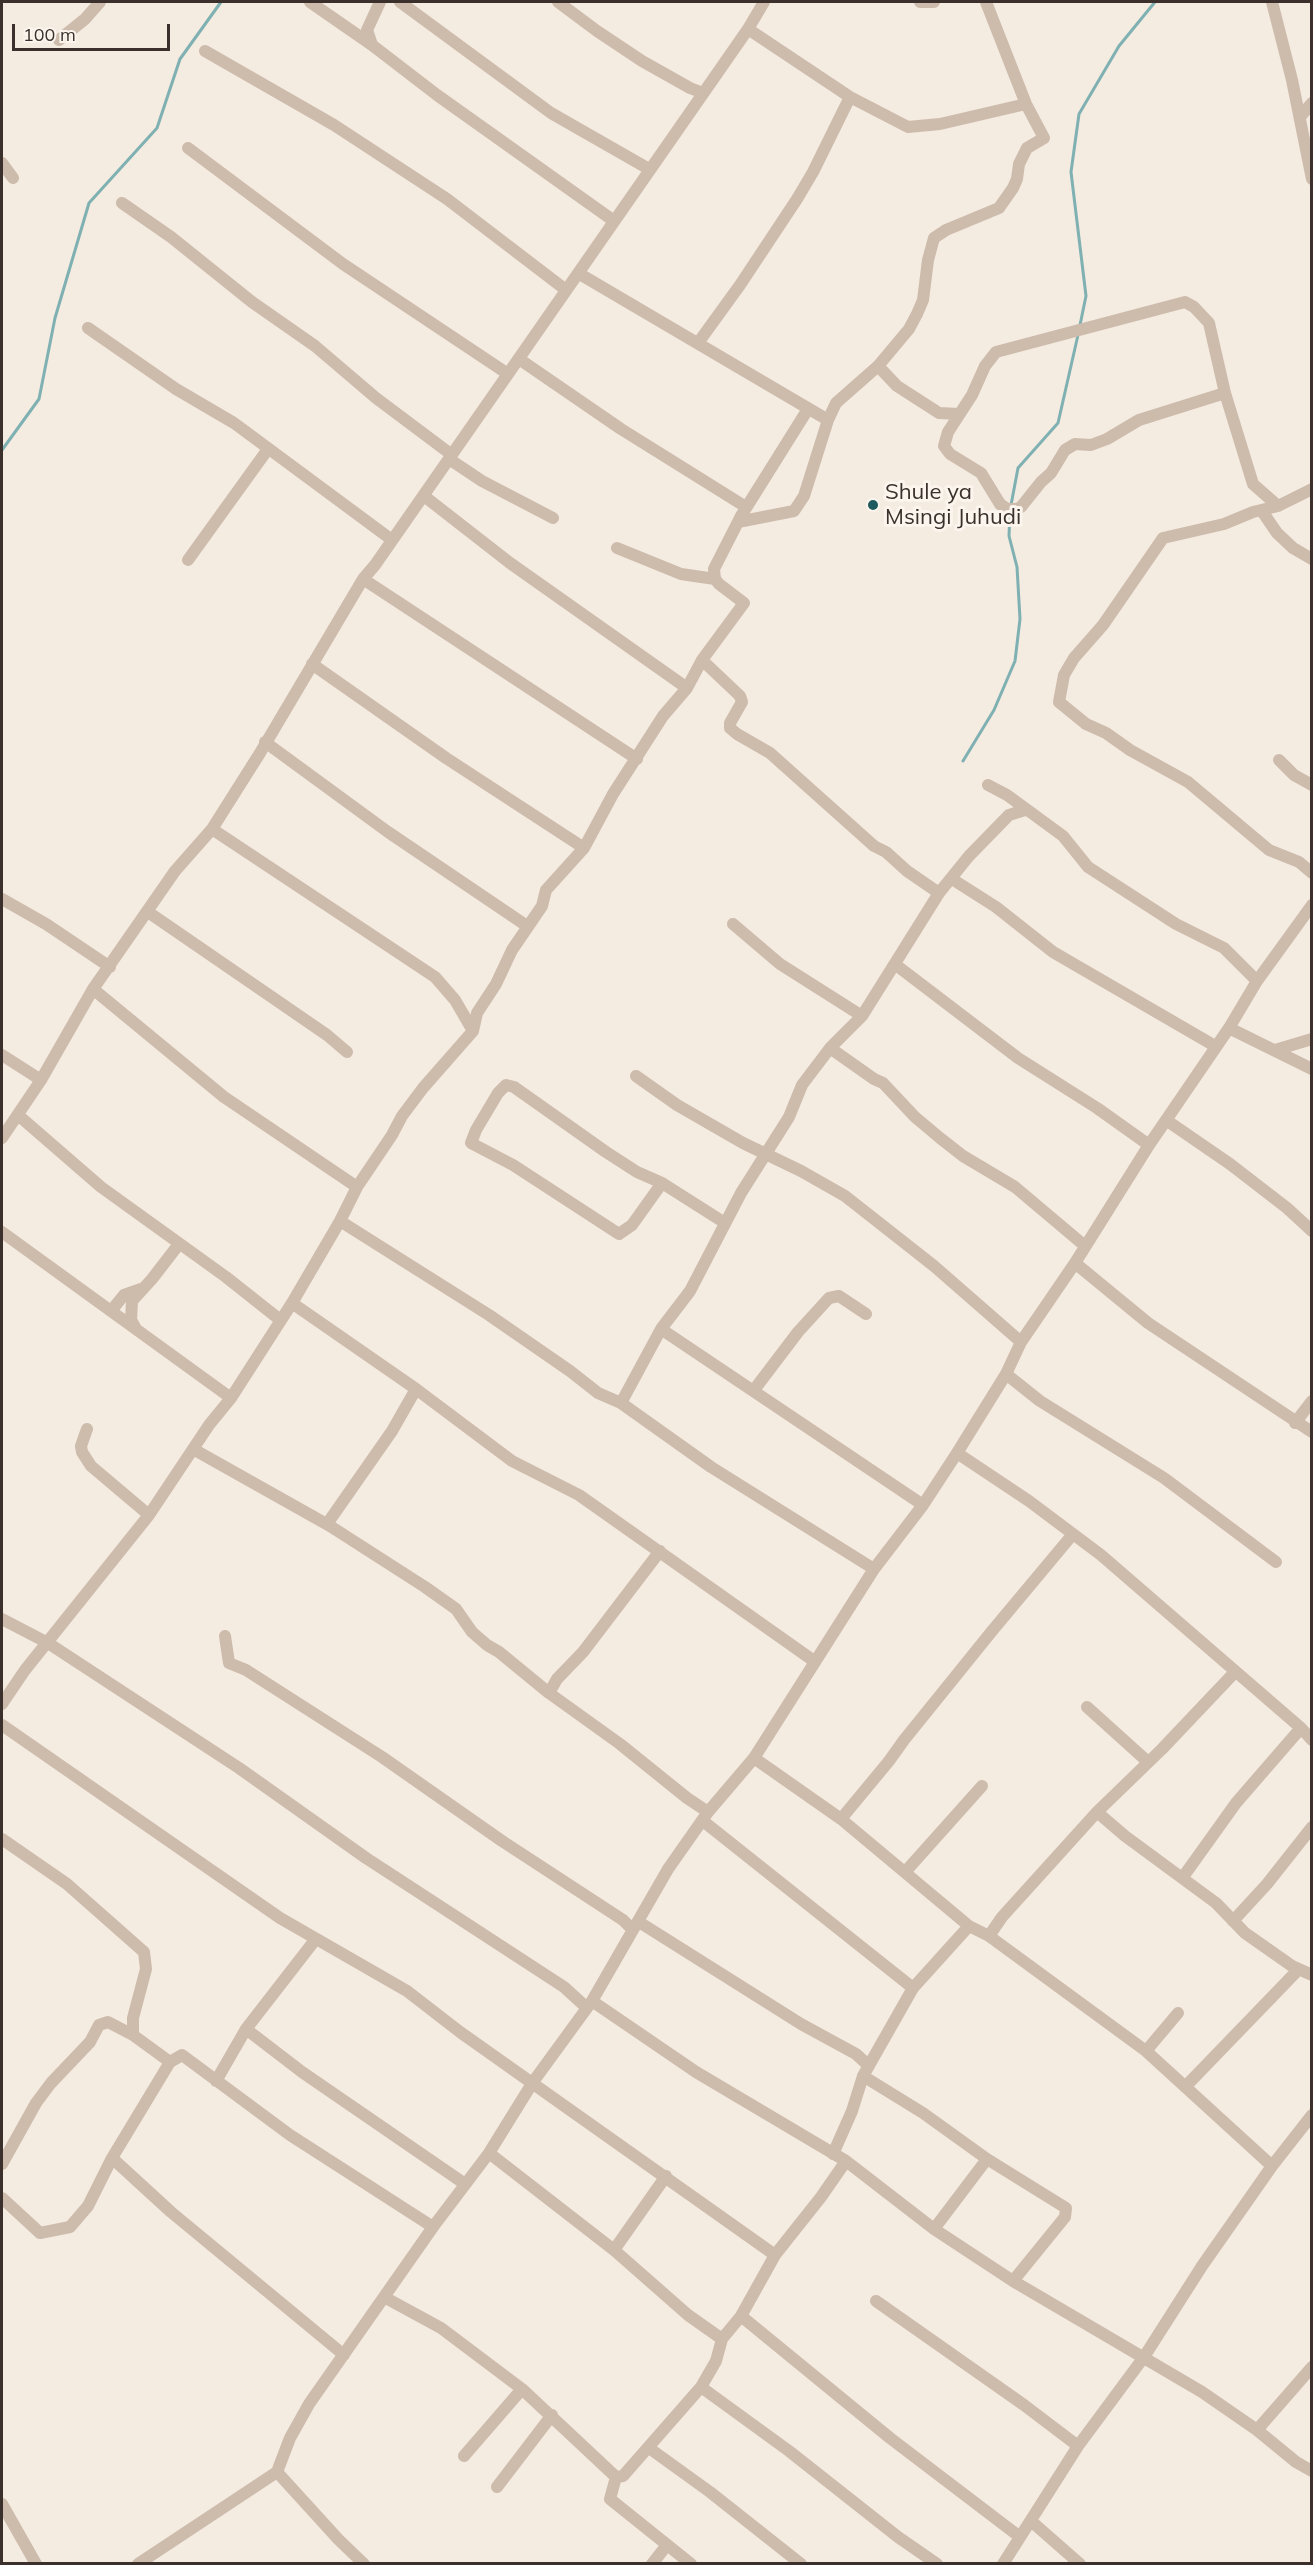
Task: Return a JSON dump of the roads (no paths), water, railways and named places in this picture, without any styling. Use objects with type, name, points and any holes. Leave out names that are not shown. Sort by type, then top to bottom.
[{"type":"street","points":[[59,40],[85,19],[100,2]]},
{"type":"street","points":[[310,2],[614,221]]},
{"type":"street","points":[[372,45],[367,30],[380,2]]},
{"type":"street","points":[[400,2],[551,113],[649,169]]},
{"type":"street","points":[[558,2],[642,61],[703,93]]},
{"type":"street","points":[[2,1138],[41,1080],[93,989],[175,871],[212,829],[363,579],[451,457],[748,29],[764,2]]},
{"type":"street","points":[[920,2],[934,2]]},
{"type":"street","points":[[738,522],[794,511],[804,496],[828,420],[836,403],[878,366],[909,329],[917,314],[923,300],[928,260],[934,238],[946,230],[999,208],[1013,188],[1019,164],[1027,148],[1044,138],[1026,104],[986,2]]},
{"type":"street","points":[[1272,2],[1300,117],[1311,179]]},
{"type":"street","points":[[748,29],[850,97],[908,127],[940,124],[1026,104]]},
{"type":"street","points":[[205,51],[334,125],[447,199],[566,290]]},
{"type":"street","points":[[698,343],[740,285],[802,190],[850,97]]},
{"type":"street","points":[[1300,117],[1311,103]]},
{"type":"street","points":[[188,148],[343,264],[508,374]]},
{"type":"street","points":[[2,163],[13,178]]},
{"type":"street","points":[[122,203],[171,237],[252,302],[315,346],[376,398],[482,481],[554,518]]},
{"type":"street","points":[[578,273],[828,420]]},
{"type":"street","points":[[1226,393],[1139,420],[1107,440],[1091,446],[1075,444],[1065,450],[1052,472],[1021,507],[1011,510],[996,498],[981,474],[945,450],[945,438],[948,432],[985,366],[996,352],[1185,303],[1194,307],[1209,323],[1226,393],[1253,484],[1278,506]]},
{"type":"street","points":[[88,328],[176,389],[234,423],[392,540]]},
{"type":"street","points":[[519,359],[621,429],[746,507]]},
{"type":"street","points":[[878,366],[897,386],[939,413],[959,414]]},
{"type":"street","points":[[2,1704],[149,1515],[193,1449],[231,1398],[279,1319],[292,1303],[357,1187],[402,1116],[423,1088],[473,1031],[477,1013],[496,984],[527,926],[542,906],[546,890],[584,848],[613,794],[663,716],[687,688],[702,660],[744,603],[724,590],[715,579],[714,569],[719,555],[746,507],[808,409]]},
{"type":"street","points":[[939,413],[948,432]]},
{"type":"street","points":[[188,560],[268,449]]},
{"type":"street","points":[[1311,489],[1278,506],[1253,512],[1211,528],[1163,538],[1103,625],[1074,658],[1064,675],[1059,702],[1086,724],[1188,782],[1269,850],[1305,861],[1311,873]]},
{"type":"street","points":[[424,495],[510,562],[687,688]]},
{"type":"street","points":[[1262,511],[1277,533],[1293,549],[1311,559]]},
{"type":"street","points":[[617,548],[681,574],[715,579]]},
{"type":"street","points":[[363,579],[637,759]]},
{"type":"street","points":[[702,660],[740,696],[741,702],[730,723],[730,728],[737,735],[770,753],[874,846],[886,852],[907,871],[939,893]]},
{"type":"street","points":[[312,664],[446,758],[584,848]]},
{"type":"street","points":[[265,742],[388,832],[527,926]]},
{"type":"street","points":[[1279,760],[1294,775],[1311,785]]},
{"type":"street","points":[[988,785],[1007,795],[1063,836],[1088,867],[1176,924],[1224,948],[1257,981]]},
{"type":"street","points":[[621,1403],[662,1329],[690,1291],[764,1154],[789,1117],[802,1084],[830,1048],[862,1016],[939,893],[1009,814],[1025,810]]},
{"type":"street","points":[[212,829],[435,977],[455,1000],[473,1031]]},
{"type":"street","points":[[951,879],[996,907],[1053,952],[1215,1046]]},
{"type":"street","points":[[2,899],[46,924],[110,967]]},
{"type":"street","points":[[138,2564],[277,2472],[284,2450],[298,2422],[433,2227],[489,2153],[533,2082],[590,2005],[668,1869],[705,1816],[754,1758],[874,1569],[923,1505],[1006,1374],[1021,1342],[1075,1263],[1149,1145],[1229,1028],[1257,981],[1311,905]]},
{"type":"street","points":[[148,912],[327,1035],[347,1052]]},
{"type":"street","points":[[733,924],[780,964],[862,1016]]},
{"type":"street","points":[[896,965],[1018,1058],[1149,1145]]},
{"type":"street","points":[[93,989],[224,1097],[357,1187]]},
{"type":"street","points":[[1229,1028],[1311,1069]]},
{"type":"street","points":[[1275,1050],[1311,1039]]},
{"type":"street","points":[[830,1048],[883,1083],[915,1117],[940,1138],[963,1156],[1015,1187],[1085,1246]]},
{"type":"street","points":[[2,1055],[41,1080]]},
{"type":"street","points":[[636,1076],[677,1105],[845,1196],[934,1266],[1021,1342]]},
{"type":"street","points":[[662,1183],[632,1226],[618,1234],[513,1165],[471,1143],[498,1093],[506,1085],[514,1087],[637,1172],[662,1183],[725,1223]]},
{"type":"street","points":[[18,1115],[101,1186],[234,1283],[279,1319]]},
{"type":"street","points":[[1166,1120],[1271,1196],[1311,1231]]},
{"type":"street","points":[[340,1221],[489,1315],[598,1393],[621,1403],[711,1467],[874,1569]]},
{"type":"street","points":[[2,1232],[231,1398]]},
{"type":"street","points":[[136,1329],[131,1320],[130,1305],[178,1244]]},
{"type":"street","points":[[1075,1263],[1148,1323],[1311,1432]]},
{"type":"street","points":[[111,1311],[110,1309],[124,1294],[142,1289]]},
{"type":"street","points":[[754,1390],[798,1332],[829,1298],[839,1296],[866,1314]]},
{"type":"street","points":[[292,1303],[416,1389],[512,1461],[579,1495],[814,1661]]},
{"type":"street","points":[[662,1329],[923,1505]]},
{"type":"street","points":[[1006,1374],[1040,1401],[1164,1478],[1276,1562]]},
{"type":"street","points":[[327,1524],[392,1431],[416,1389]]},
{"type":"street","points":[[1295,1423],[1311,1401]]},
{"type":"street","points":[[87,1430],[81,1446],[91,1467],[149,1515]]},
{"type":"street","points":[[193,1449],[327,1524],[391,1563],[456,1609],[472,1632],[487,1645],[602,1730],[687,1798],[705,1816],[913,1988]]},
{"type":"street","points":[[957,1453],[1073,1534],[1301,1728],[1311,1740]]},
{"type":"street","points":[[841,1819],[992,1630],[1073,1534]]},
{"type":"street","points":[[549,1693],[557,1679],[583,1652],[660,1551]]},
{"type":"street","points":[[2,1618],[48,1643],[590,2005],[846,2162],[934,2229],[1013,2281],[1202,2392],[1257,2430],[1296,2463],[1311,2471]]},
{"type":"street","points":[[225,1635],[229,1663],[246,1670],[354,1739],[502,1841],[623,1920],[636,1925],[801,2024],[856,2054],[866,2071],[923,2113],[987,2159],[1066,2208],[1065,2217],[1013,2281]]},
{"type":"street","points":[[989,1936],[1002,1917],[1097,1812],[1235,1672]]},
{"type":"street","points":[[1087,1707],[1148,1762]]},
{"type":"street","points":[[2,1725],[315,1940],[407,1991],[460,2032],[666,2176],[774,2255]]},
{"type":"street","points":[[1183,1877],[1236,1803],[1301,1728]]},
{"type":"street","points":[[754,1758],[841,1819],[906,1871],[935,1900],[969,1926],[989,1936],[1146,2051],[1272,2166]]},
{"type":"street","points":[[906,1871],[982,1785]]},
{"type":"street","points":[[1097,1812],[1125,1836],[1216,1903],[1245,1933],[1311,1975]]},
{"type":"street","points":[[1233,1922],[1267,1884],[1311,1827]]},
{"type":"street","points":[[2,1839],[67,1884],[144,1952],[146,1969],[133,2018],[133,2035]]},
{"type":"street","points":[[832,2154],[852,2112],[866,2071],[913,1988],[969,1926]]},
{"type":"street","points":[[216,2081],[246,2029],[315,1940]]},
{"type":"street","points":[[1185,2087],[1299,1969]]},
{"type":"street","points":[[1146,2051],[1178,2013]]},
{"type":"street","points":[[2,2164],[36,2103],[51,2083],[90,2042],[99,2025],[108,2022],[133,2035],[170,2062]]},
{"type":"street","points":[[246,2029],[312,2079],[465,2184]]},
{"type":"street","points":[[2,2198],[40,2233],[62,2230],[76,2222],[88,2206],[112,2158],[170,2062],[182,2055],[290,2135],[433,2227]]},
{"type":"street","points":[[1003,2564],[1078,2446],[1144,2357],[1202,2266],[1311,2115]]},
{"type":"street","points":[[489,2153],[614,2250],[688,2314],[722,2339]]},
{"type":"street","points":[[112,2158],[171,2212],[344,2355]]},
{"type":"street","points":[[934,2229],[987,2159]]},
{"type":"street","points":[[616,2477],[627,2474],[701,2387],[717,2361],[722,2339],[741,2316],[774,2255],[821,2198],[846,2162]]},
{"type":"street","points":[[614,2250],[666,2176]]},
{"type":"street","points":[[384,2297],[441,2328],[522,2389],[616,2477]]},
{"type":"street","points":[[876,2301],[1024,2405],[1078,2446]]},
{"type":"street","points":[[741,2316],[890,2438],[1020,2537]]},
{"type":"street","points":[[1257,2430],[1311,2367]]},
{"type":"street","points":[[701,2387],[789,2451],[898,2537],[937,2564]]},
{"type":"street","points":[[465,2456],[522,2389]]},
{"type":"street","points":[[497,2487],[552,2415]]},
{"type":"street","points":[[649,2448],[710,2492],[801,2564]]},
{"type":"street","points":[[277,2472],[364,2564]]},
{"type":"street","points":[[616,2477],[610,2499],[692,2564]]},
{"type":"street","points":[[2,2504],[36,2564]]},
{"type":"street","points":[[1030,2521],[1080,2564]]},
{"type":"street","points":[[652,2564],[667,2545]]},
{"type":"waterway","points":[[2,450],[39,399],[55,318],[89,203],[157,128],[180,59],[221,2]]},
{"type":"waterway","points":[[1080,325],[1086,296],[1071,172],[1079,114],[1119,46],[1155,2]]},
{"type":"waterway","points":[[1011,505],[1018,468],[1058,423],[1078,335]]},
{"type":"waterway","points":[[963,761],[994,710],[1015,661],[1020,619],[1017,567],[1009,536],[1010,512]]},
{"type":"place","name":"Shule ya Msingi Juhudi","points":[[873,505]]}]
